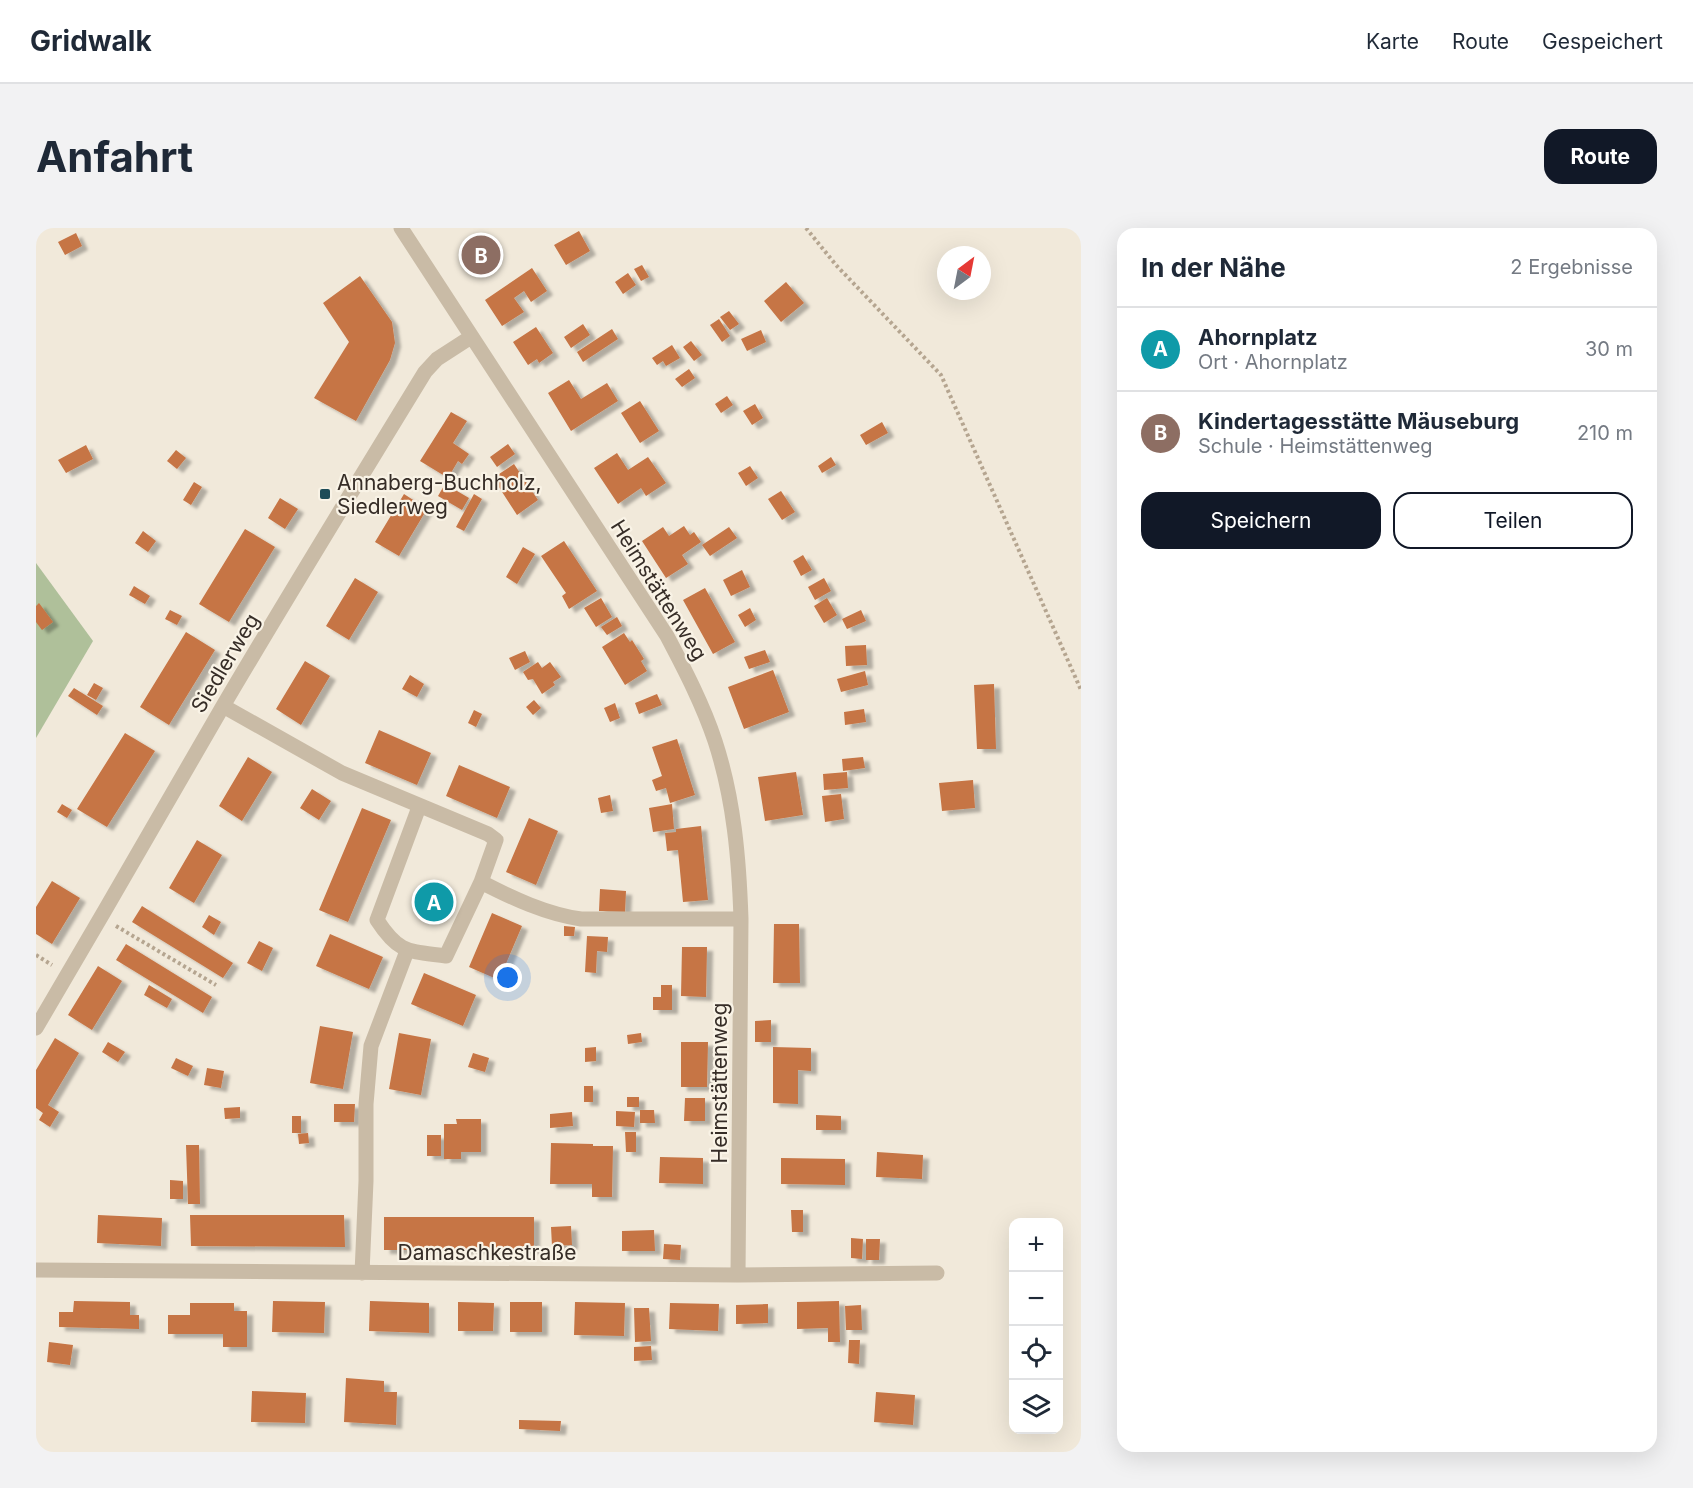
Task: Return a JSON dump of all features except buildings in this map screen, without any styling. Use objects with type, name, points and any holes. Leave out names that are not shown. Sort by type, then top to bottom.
[{"type":"street","name":"Heimstättenweg","points":[[401,228],[661,626],[689,678],[714,741],[726,782],[739,862],[741,919],[738,1275]]},
{"type":"street","name":"Siedlerweg","points":[[36,1028],[102,918],[223,706],[425,372],[437,359],[471,337]]},
{"type":"street","points":[[223,706],[342,773],[488,834],[496,840],[481,882],[446,956],[407,951],[389,938],[377,920],[419,807]]},
{"type":"street","points":[[481,882],[562,916],[581,919],[741,919]]},
{"type":"street","points":[[362,1273],[366,1181],[366,1104],[371,1046],[407,951]]},
{"type":"street","name":"Damaschkestraße","points":[[36,1270],[738,1275],[937,1273]]},
{"type":"path","points":[[806,228],[836,265],[941,375],[1081,690]]},
{"type":"path","points":[[102,918],[216,985]]},
{"type":"green space","points":[[36,563],[93,641],[36,738]]},
{"type":"place","name":"Kindertagesstätte Mäuseburg","points":[[481,255]]},
{"type":"place","name":"Annaberg-Buchholz, Siedlerweg","points":[[325,494]]},
{"type":"place","name":"Ahornplatz","points":[[434,902]]}]
